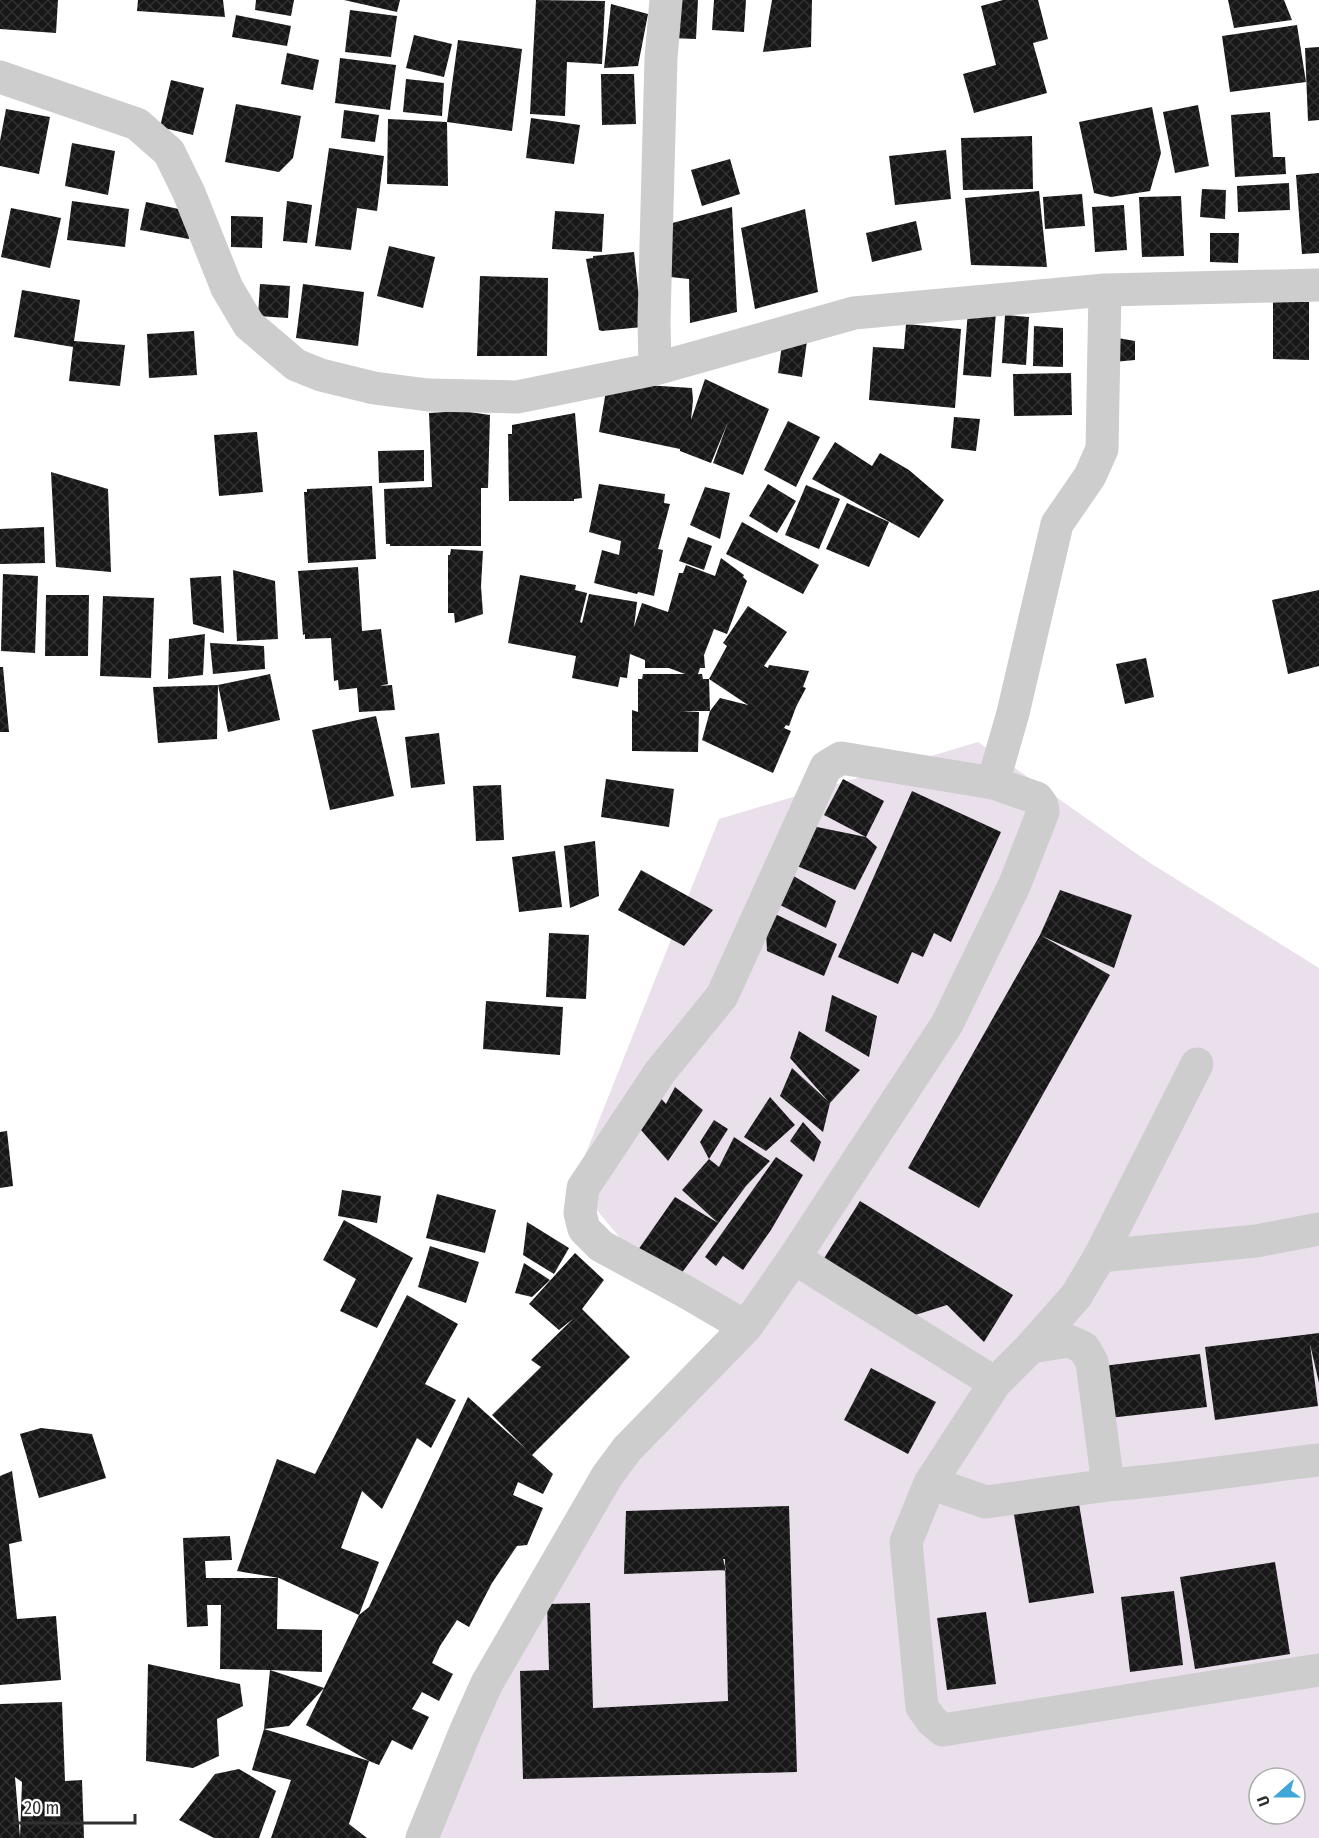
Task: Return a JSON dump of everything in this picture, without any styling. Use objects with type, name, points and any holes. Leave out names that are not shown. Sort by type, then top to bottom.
[{"type":"street","points":[[655,369],[654,320],[661,58],[666,0]]},
{"type":"street","points":[[0,77],[137,124],[169,152],[189,193],[226,288],[249,325],[296,365],[321,375],[374,388],[428,395],[517,398],[655,369],[854,313],[1105,290],[1319,285]]},
{"type":"street","points":[[993,783],[1014,713],[1057,524],[1090,476],[1102,449],[1105,290]]},
{"type":"street","points":[[422,1838],[487,1683],[607,1476],[627,1449],[746,1327],[794,1258],[947,1024],[1014,886],[1043,812],[1042,805],[1037,798],[993,783],[841,758],[826,767],[722,996],[660,1072],[583,1188],[580,1213],[584,1229],[601,1246],[746,1327]]},
{"type":"street","points":[[1197,1064],[1100,1256],[1076,1296],[1031,1347],[995,1383],[930,1483],[906,1542],[922,1707],[932,1721],[943,1730],[1319,1670]]},
{"type":"street","points":[[1100,1256],[1256,1240],[1319,1229]]},
{"type":"street","points":[[794,1258],[995,1383]]},
{"type":"street","points":[[1031,1347],[1070,1341],[1084,1348],[1092,1362],[1108,1485]]},
{"type":"street","points":[[930,1483],[986,1502],[1067,1489],[1149,1482],[1227,1470],[1319,1460]]},
{"type":"shaded area","points":[[978,742],[1147,861],[1319,968],[1319,1838],[409,1838],[479,1677],[730,1336],[674,1302],[574,1183],[719,819]]},
{"type":"building","points":[[0,0],[58,0],[56,33],[0,29]]},
{"type":"building","points":[[138,0],[223,0],[225,17],[137,11]]},
{"type":"building","points":[[256,0],[294,0],[291,16],[255,10]]},
{"type":"building","points":[[344,0],[400,0],[397,12]]},
{"type":"building","points":[[536,0],[605,1],[602,64],[567,62],[565,116],[530,114]]},
{"type":"building","points":[[672,0],[698,0],[696,39],[670,38]]},
{"type":"building","points":[[714,0],[746,0],[744,32],[712,30]]},
{"type":"building","points":[[772,0],[812,0],[811,47],[763,52]]},
{"type":"building","points":[[1003,0],[1038,0],[1048,39],[1033,43],[1047,93],[974,113],[963,74],[996,65],[981,6]]},
{"type":"building","points":[[1228,0],[1284,0],[1292,20],[1234,28]]},
{"type":"building","points":[[611,4],[648,14],[638,66],[604,68]]},
{"type":"building","points":[[350,10],[397,16],[391,57],[345,52]]},
{"type":"building","points":[[236,15],[291,26],[287,46],[232,37]]},
{"type":"building","points":[[1297,25],[1306,82],[1230,92],[1222,36]]},
{"type":"building","points":[[414,35],[452,44],[444,77],[406,68]]},
{"type":"building","points":[[458,40],[522,49],[512,131],[447,122]]},
{"type":"building","points":[[1319,47],[1319,120],[1308,121],[1305,48]]},
{"type":"building","points":[[287,53],[319,60],[313,90],[281,84]]},
{"type":"building","points":[[340,58],[396,65],[390,110],[335,103]]},
{"type":"building","points":[[601,74],[634,74],[636,124],[602,125]]},
{"type":"building","points":[[406,79],[444,83],[442,116],[403,112]]},
{"type":"building","points":[[171,80],[204,88],[193,135],[160,127]]},
{"type":"building","points":[[236,104],[301,116],[293,158],[279,172],[225,162]]},
{"type":"building","points":[[1198,105],[1209,166],[1175,173],[1163,112]]},
{"type":"building","points":[[1152,107],[1161,153],[1150,191],[1111,197],[1094,193],[1079,122]]},
{"type":"building","points":[[6,109],[50,117],[39,174],[0,166],[0,141]]},
{"type":"building","points":[[344,110],[379,115],[375,142],[341,138]]},
{"type":"building","points":[[1270,112],[1273,157],[1285,157],[1286,174],[1235,177],[1231,115]]},
{"type":"building","points":[[531,118],[580,125],[574,164],[526,158]]},
{"type":"building","points":[[388,119],[447,122],[448,186],[387,184]]},
{"type":"building","points":[[1032,136],[1033,189],[963,190],[961,138]]},
{"type":"building","points":[[72,143],[115,151],[108,195],[65,186]]},
{"type":"building","points":[[329,148],[384,156],[377,211],[357,208],[351,250],[315,246]]},
{"type":"building","points":[[946,150],[951,199],[895,205],[889,156]]},
{"type":"building","points":[[730,159],[740,194],[702,206],[691,170]]},
{"type":"building","points":[[1319,173],[1319,253],[1302,254],[1296,175]]},
{"type":"building","points":[[1289,183],[1290,210],[1238,212],[1237,186]]},
{"type":"building","points":[[1202,189],[1226,190],[1225,219],[1200,217]]},
{"type":"building","points":[[1039,191],[1047,267],[971,265],[965,198]]},
{"type":"building","points":[[1082,194],[1085,226],[1045,229],[1043,197]]},
{"type":"building","points":[[1181,196],[1184,256],[1142,257],[1139,197]]},
{"type":"building","points":[[72,201],[129,209],[125,247],[67,240]]},
{"type":"building","points":[[287,201],[312,205],[307,243],[283,241]]},
{"type":"building","points":[[146,202],[188,211],[189,239],[140,230]]},
{"type":"building","points":[[1124,205],[1127,250],[1095,252],[1092,207]]},
{"type":"building","points":[[732,207],[737,312],[690,323],[689,279],[661,276],[665,225]]},
{"type":"building","points":[[11,208],[61,218],[50,268],[1,257]]},
{"type":"building","points":[[805,209],[818,292],[755,309],[741,228]]},
{"type":"building","points":[[555,211],[604,214],[602,252],[552,249]]},
{"type":"building","points":[[231,216],[263,217],[262,248],[231,247]]},
{"type":"building","points":[[916,221],[922,250],[872,262],[866,233]]},
{"type":"building","points":[[1210,233],[1239,233],[1238,263],[1210,262]]},
{"type":"building","points":[[389,246],[435,257],[423,308],[377,296]]},
{"type":"building","points":[[634,252],[645,322],[642,327],[599,330],[586,259],[593,258],[593,256]]},
{"type":"building","points":[[480,276],[548,278],[547,356],[477,356]]},
{"type":"building","points":[[260,284],[290,286],[288,318],[258,316]]},
{"type":"building","points":[[303,284],[364,292],[358,346],[296,338]]},
{"type":"building","points":[[22,290],[80,300],[74,341],[125,345],[120,386],[69,381],[73,347],[14,337]]},
{"type":"building","points":[[1273,302],[1309,302],[1309,360],[1273,359]]},
{"type":"building","points":[[968,310],[996,312],[991,377],[963,375]]},
{"type":"building","points":[[1005,315],[1029,317],[1026,365],[1002,363]]},
{"type":"building","points":[[906,324],[961,329],[955,408],[869,400],[873,347],[904,349]]},
{"type":"building","points":[[1034,326],[1063,328],[1063,367],[1033,366]]},
{"type":"building","points":[[194,331],[197,375],[149,378],[147,334]]},
{"type":"building","points":[[1112,337],[1135,341],[1135,360],[1113,362]]},
{"type":"building","points":[[783,338],[807,341],[802,377],[778,373]]},
{"type":"building","points":[[1071,373],[1072,415],[1014,416],[1013,374]]},
{"type":"building","points":[[608,379],[629,384],[692,388],[691,420],[705,379],[769,409],[743,475],[713,463],[728,422],[711,463],[680,451],[680,449],[599,432]]},
{"type":"building","points":[[462,411],[490,415],[488,488],[481,488],[481,546],[390,546],[386,544],[384,489],[432,487],[429,413]]},
{"type":"building","points":[[575,413],[582,498],[574,499],[574,501],[509,501],[508,434],[512,434],[512,425]]},
{"type":"building","points":[[954,417],[980,419],[976,451],[951,448]]},
{"type":"building","points":[[788,421],[820,437],[796,487],[764,470]]},
{"type":"building","points":[[257,432],[263,492],[219,496],[214,435]]},
{"type":"building","points":[[835,442],[872,466],[880,453],[909,470],[944,500],[919,538],[812,479]]},
{"type":"building","points":[[424,450],[424,481],[379,483],[378,451]]},
{"type":"building","points":[[51,472],[108,489],[111,572],[56,567]]},
{"type":"building","points":[[599,484],[665,494],[664,503],[670,504],[658,549],[663,550],[654,596],[594,583],[602,550],[619,555],[621,541],[589,532]]},
{"type":"building","points":[[768,484],[796,501],[777,533],[749,516]]},
{"type":"building","points":[[806,485],[840,499],[819,549],[785,535]]},
{"type":"building","points":[[372,486],[376,559],[308,563],[304,492],[307,492],[307,489]]},
{"type":"building","points":[[705,487],[730,493],[720,539],[690,525]]},
{"type":"building","points":[[847,503],[889,522],[869,567],[826,549]]},
{"type":"building","points":[[742,522],[819,565],[803,594],[726,554]]},
{"type":"building","points":[[44,527],[45,563],[0,564],[0,529]]},
{"type":"building","points":[[688,537],[712,546],[704,570],[679,561]]},
{"type":"building","points":[[451,549],[483,551],[481,586],[483,614],[455,623],[454,613],[448,613],[448,555]]},
{"type":"building","points":[[721,558],[744,575],[747,581],[727,634],[714,629],[704,655],[705,668],[700,668],[698,674],[702,674],[703,679],[709,679],[710,711],[681,711],[699,712],[698,752],[632,751],[632,710],[638,712],[638,679],[642,679],[643,674],[685,674],[669,668],[645,668],[645,660],[630,654],[627,678],[620,677],[618,687],[572,678],[576,656],[508,643],[520,575],[576,585],[575,590],[587,593],[580,622],[582,623],[589,594],[637,602],[634,627],[642,603],[668,612],[679,573],[683,573],[686,565],[715,576]]},
{"type":"building","points":[[358,567],[362,631],[381,629],[388,684],[380,686],[392,685],[395,710],[359,712],[357,688],[339,690],[338,680],[334,681],[331,638],[305,639],[305,634],[303,635],[298,571]]},
{"type":"building","points":[[233,570],[275,581],[278,639],[237,641]]},
{"type":"building","points":[[3,574],[38,576],[35,653],[1,651]]},
{"type":"building","points":[[221,576],[224,633],[193,624],[190,578]]},
{"type":"building","points":[[1319,590],[1319,666],[1288,674],[1272,600]]},
{"type":"building","points":[[46,595],[89,595],[88,656],[45,656]]},
{"type":"building","points":[[103,596],[154,598],[151,678],[100,676]]},
{"type":"building","points":[[748,606],[787,632],[764,666],[809,671],[803,687],[806,688],[789,726],[786,725],[784,728],[791,731],[773,773],[702,740],[710,711],[720,698],[748,705],[709,679],[727,646],[723,643]]},
{"type":"building","points":[[205,634],[203,675],[168,679],[169,639]]},
{"type":"building","points":[[210,643],[264,646],[265,669],[213,674]]},
{"type":"building","points":[[1146,658],[1154,697],[1125,704],[1116,664]]},
{"type":"building","points":[[0,667],[3,667],[9,732],[0,732]]},
{"type":"building","points":[[270,674],[280,720],[228,732],[218,685]]},
{"type":"building","points":[[218,685],[217,739],[158,743],[153,687]]},
{"type":"building","points":[[376,716],[394,796],[330,810],[312,730]]},
{"type":"building","points":[[439,733],[445,784],[411,788],[405,737]]},
{"type":"building","points":[[606,779],[674,789],[669,827],[601,817]]},
{"type":"building","points":[[843,779],[884,801],[866,837],[824,815]]},
{"type":"building","points":[[501,785],[504,840],[476,841],[473,786]]},
{"type":"building","points":[[912,791],[1001,832],[951,942],[934,933],[923,957],[912,952],[898,984],[838,957]]},
{"type":"building","points":[[807,825],[866,837],[877,847],[855,890],[797,866]]},
{"type":"building","points":[[595,841],[599,896],[570,908],[564,846]]},
{"type":"building","points":[[555,851],[562,907],[519,912],[512,857]]},
{"type":"building","points":[[641,870],[713,910],[684,946],[618,910]]},
{"type":"building","points":[[785,871],[836,901],[826,928],[776,903]]},
{"type":"building","points":[[1060,890],[1132,915],[1114,968],[1042,936],[1110,975],[979,1208],[908,1168],[1040,935]]},
{"type":"building","points":[[765,909],[837,944],[824,976],[767,951]]},
{"type":"building","points":[[549,933],[589,935],[586,999],[546,997]]},
{"type":"building","points":[[832,995],[877,1016],[869,1057],[825,1031]]},
{"type":"building","points":[[486,1001],[563,1007],[560,1055],[483,1049]]},
{"type":"building","points":[[799,1031],[860,1070],[830,1103],[823,1132],[780,1096],[792,1068],[829,1102],[790,1058]]},
{"type":"building","points":[[675,1087],[703,1110],[668,1161],[634,1122],[656,1093],[666,1104]]},
{"type":"building","points":[[770,1097],[795,1125],[766,1151],[744,1137]]},
{"type":"building","points":[[714,1120],[728,1129],[709,1159],[700,1142]]},
{"type":"building","points":[[803,1122],[821,1142],[814,1162],[790,1141]]},
{"type":"building","points":[[7,1131],[13,1186],[0,1188],[0,1132]]},
{"type":"building","points":[[734,1137],[770,1161],[746,1186],[678,1278],[638,1250],[675,1197],[718,1223],[682,1190],[709,1159],[719,1167]]},
{"type":"building","points":[[776,1157],[803,1175],[771,1230],[743,1270],[723,1256],[716,1266],[705,1257]]},
{"type":"building","points":[[342,1190],[381,1196],[377,1223],[338,1216]]},
{"type":"building","points":[[437,1194],[496,1210],[485,1253],[426,1238]]},
{"type":"building","points":[[860,1201],[1013,1295],[984,1342],[947,1305],[912,1316],[823,1260]]},
{"type":"building","points":[[344,1220],[413,1258],[377,1328],[340,1311],[356,1279],[323,1260]]},
{"type":"building","points":[[527,1222],[569,1248],[554,1274],[523,1255]]},
{"type":"building","points":[[430,1246],[479,1262],[466,1303],[418,1287]]},
{"type":"building","points":[[575,1253],[604,1280],[582,1309],[630,1357],[532,1455],[553,1474],[543,1494],[518,1482],[513,1495],[543,1508],[527,1545],[517,1546],[492,1583],[469,1627],[457,1620],[440,1646],[432,1663],[453,1674],[439,1701],[422,1692],[412,1709],[429,1717],[412,1750],[392,1740],[379,1765],[306,1725],[359,1615],[369,1607],[468,1397],[526,1449],[492,1415],[541,1367],[531,1360],[574,1318],[559,1330],[529,1304]]},
{"type":"building","points":[[524,1263],[550,1280],[532,1297],[515,1293]]},
{"type":"building","points":[[407,1295],[458,1324],[425,1384],[456,1400],[431,1448],[417,1438],[382,1509],[362,1491],[341,1548],[379,1562],[359,1615],[279,1578],[237,1571],[277,1459],[315,1474]]},
{"type":"building","points":[[1319,1333],[1319,1383],[1310,1344],[1318,1406],[1215,1420],[1205,1347]]},
{"type":"building","points":[[1200,1354],[1207,1407],[1109,1418],[1103,1366]]},
{"type":"building","points":[[871,1368],[936,1402],[908,1454],[844,1420]]},
{"type":"building","points":[[41,1428],[92,1434],[106,1478],[39,1498],[20,1434]]},
{"type":"building","points":[[12,1471],[22,1541],[9,1544],[17,1619],[56,1616],[61,1680],[0,1685],[0,1476]]},
{"type":"building","points":[[1077,1492],[1094,1593],[1029,1603],[1012,1503]]},
{"type":"building","points":[[789,1506],[797,1772],[523,1779],[520,1671],[549,1670],[547,1604],[590,1603],[593,1708],[728,1701],[725,1570],[624,1574],[626,1511]]},
{"type":"building","points":[[230,1536],[232,1560],[205,1561],[206,1578],[278,1578],[277,1629],[322,1630],[322,1672],[220,1669],[221,1605],[207,1605],[208,1626],[187,1627],[183,1538]]},
{"type":"building","points":[[1275,1562],[1290,1654],[1195,1669],[1180,1577]]},
{"type":"building","points":[[1174,1591],[1183,1665],[1130,1672],[1121,1597]]},
{"type":"building","points":[[986,1612],[996,1684],[947,1690],[937,1618]]},
{"type":"building","points":[[148,1664],[240,1684],[243,1706],[217,1719],[219,1756],[193,1768],[146,1761]]},
{"type":"building","points":[[270,1670],[324,1688],[289,1726],[264,1729]]},
{"type":"building","points":[[62,1702],[65,1781],[82,1780],[84,1838],[0,1838],[0,1704]],"holes":[[[15,1777],[22,1782],[20,1837]]]},
{"type":"building","points":[[264,1729],[369,1761],[349,1824],[367,1838],[271,1838],[291,1780],[252,1770]]},
{"type":"building","points":[[239,1769],[276,1791],[259,1838],[214,1838],[179,1820],[215,1774]]}]
